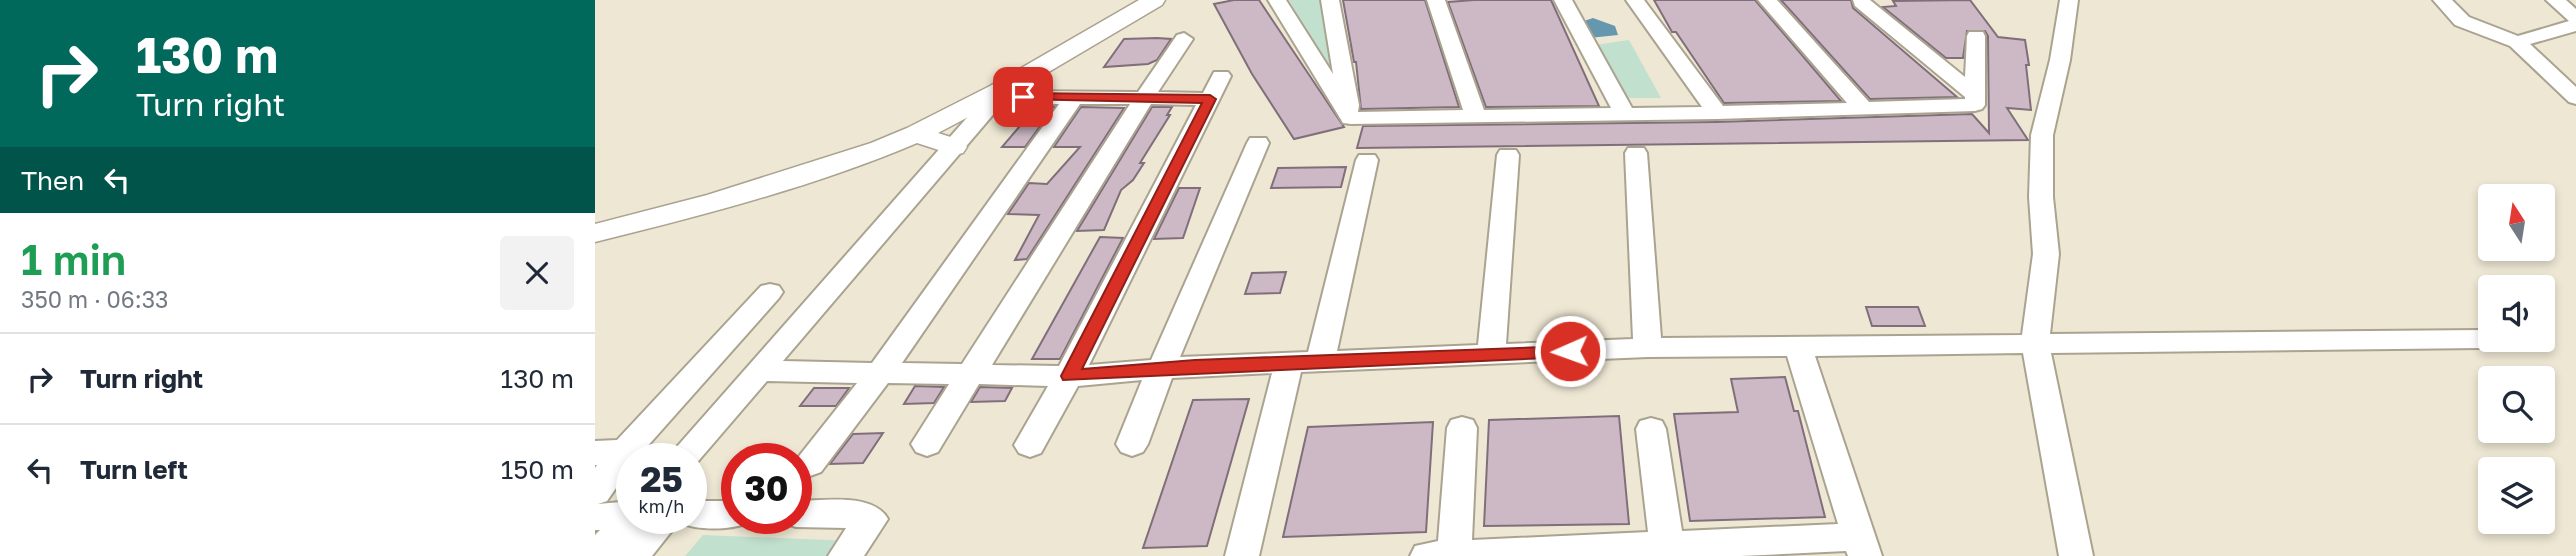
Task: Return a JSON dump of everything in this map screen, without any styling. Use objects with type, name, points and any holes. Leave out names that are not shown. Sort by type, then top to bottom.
[{"type":"main road","points":[[595,233],[730,197],[880,149],[916,134],[998,94],[1154,0]]},
{"type":"main road","points":[[916,134],[954,147]]},
{"type":"street","points":[[1277,0],[1351,118]]},
{"type":"street","points":[[1330,0],[1351,118]]},
{"type":"street","points":[[1436,0],[1475,115]]},
{"type":"street","points":[[1563,0],[1624,113]]},
{"type":"street","points":[[1635,0],[1717,113]]},
{"type":"street","points":[[1767,0],[1863,108]]},
{"type":"street","points":[[2070,0],[2060,61],[2042,135],[2041,197],[2046,254],[2035,344],[2076,556]]},
{"type":"street","points":[[2442,0],[2462,21],[2517,42],[2576,98]]},
{"type":"street","points":[[2555,0],[2576,18]]},
{"type":"street","points":[[1861,2],[1973,93]]},
{"type":"street","points":[[2517,42],[2576,25]]},
{"type":"street","points":[[1351,118],[1717,113],[1975,105],[1973,93],[1976,36]]},
{"type":"street","points":[[927,444],[1143,98],[1184,39]]},
{"type":"street","points":[[1030,445],[1069,376],[1221,76]]},
{"type":"street","points":[[696,443],[998,94],[1210,99]]},
{"type":"street","points":[[812,461],[880,373],[1075,96]]},
{"type":"street","points":[[1132,444],[1161,369],[1258,143]]},
{"type":"street","points":[[1636,153],[1648,348]]},
{"type":"street","points":[[1491,354],[1508,155]]},
{"type":"street","points":[[1320,361],[1367,160]]},
{"type":"street","points":[[595,492],[610,452],[770,292]]},
{"type":"street","points":[[758,371],[1069,376],[1289,362],[1648,348],[2478,339]]},
{"type":"street","points":[[1462,428],[1441,555],[1667,545],[1862,547],[1798,346]]},
{"type":"street","points":[[1242,556],[1289,362]]},
{"type":"street","points":[[1651,429],[1667,545]]},
{"type":"street","points":[[812,514],[864,514],[871,519],[845,556]]},
{"type":"street","points":[[595,517],[616,516]]},
{"type":"street","points":[[597,556],[616,534]]},
{"type":"street","points":[[631,556],[650,534]]},
{"type":"green space","points":[[1289,0],[1331,0],[1333,75]]},
{"type":"green space","points":[[1629,40],[1661,98],[1609,98],[1588,46]]},
{"type":"green space","points":[[703,535],[854,541],[843,556],[685,556]]},
{"type":"water","points":[[1593,18],[1615,26],[1618,35],[1589,38],[1581,22]]},
{"type":"building","points":[[1234,0],[1259,0],[1344,127],[1294,139],[1252,74],[1214,4]]},
{"type":"building","points":[[1343,0],[1425,0],[1459,107],[1361,109],[1356,62]]},
{"type":"building","points":[[1551,0],[1599,106],[1486,107],[1448,2]]},
{"type":"building","points":[[1654,0],[1755,0],[1841,101],[1724,103],[1676,32],[1672,32]]},
{"type":"building","points":[[1781,0],[1851,0],[1853,8],[1957,97],[1870,99]]},
{"type":"building","points":[[1970,0],[1998,37],[2025,40],[2031,110],[2007,108],[2028,140],[1357,148],[1363,126],[1717,122],[1972,114],[1989,133],[1988,36],[1985,31],[1967,31],[1963,58],[1946,58],[1883,7],[1896,6],[1893,1]]},
{"type":"building","points":[[1124,39],[1171,39],[1157,60],[1148,64],[1104,67]]},
{"type":"building","points":[[1037,106],[1054,107],[1025,147],[1002,147]]},
{"type":"building","points":[[1081,107],[1124,108],[1027,259],[1015,260],[1039,215],[1008,214],[1029,183],[1047,184],[1080,147],[1054,147]]},
{"type":"building","points":[[1152,107],[1172,107],[1167,115],[1170,115],[1140,163],[1144,163],[1133,180],[1121,190],[1104,230],[1077,231]]},
{"type":"building","points":[[1346,167],[1341,187],[1271,188],[1278,168]]},
{"type":"building","points":[[1179,188],[1200,188],[1183,238],[1154,239]]},
{"type":"building","points":[[1100,237],[1123,238],[1060,359],[1032,359]]},
{"type":"building","points":[[1286,272],[1280,293],[1245,294],[1252,273]]},
{"type":"building","points":[[1866,307],[1918,307],[1925,326],[1872,326]]},
{"type":"building","points":[[1785,377],[1794,411],[1798,411],[1825,517],[1690,521],[1674,414],[1738,412],[1731,379]]},
{"type":"building","points":[[915,386],[944,387],[934,403],[904,404]]},
{"type":"building","points":[[980,387],[1012,388],[1005,401],[971,402]]},
{"type":"building","points":[[814,388],[849,388],[836,406],[800,406]]},
{"type":"building","points":[[1249,399],[1207,546],[1143,548],[1193,400]]},
{"type":"building","points":[[1619,416],[1629,524],[1484,526],[1489,420]]},
{"type":"building","points":[[1433,422],[1426,532],[1283,537],[1308,427]]},
{"type":"building","points":[[883,433],[863,463],[830,464],[853,434]]},
{"type":"route","points":[[1023,97],[1210,99],[1069,376],[1195,366],[1570,351]]}]
